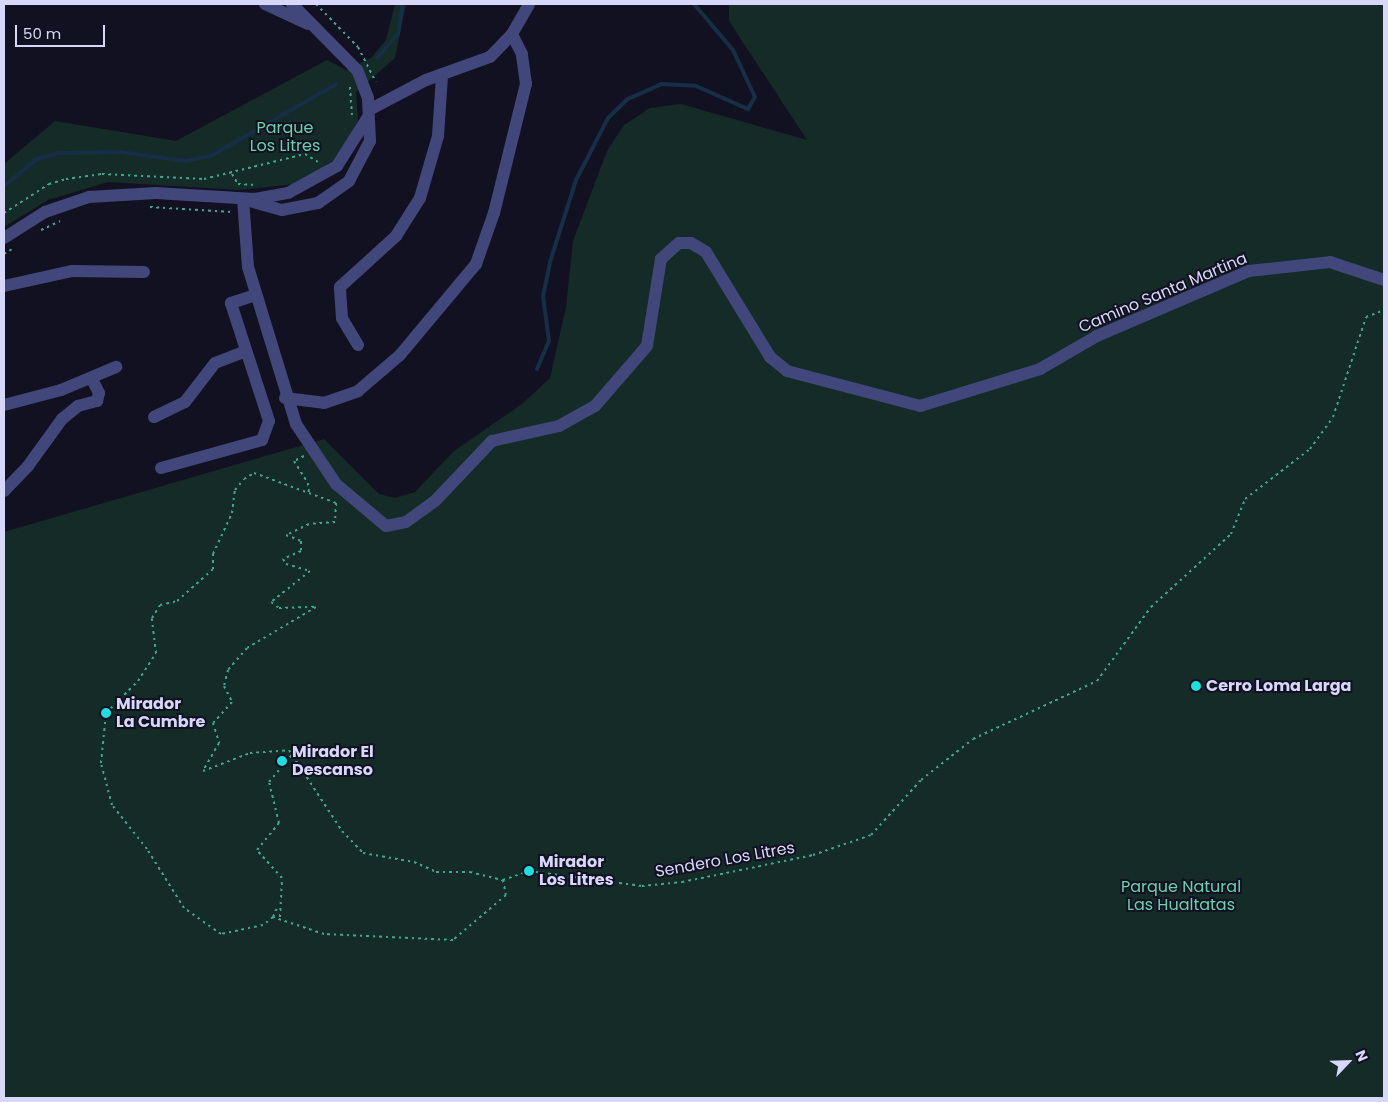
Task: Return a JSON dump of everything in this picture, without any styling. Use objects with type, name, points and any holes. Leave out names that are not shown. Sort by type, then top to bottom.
[{"type":"street","points":[[265,4],[281,7],[313,26]]},
{"type":"street","points":[[243,199],[282,210],[330,197],[362,162],[370,141],[368,113],[357,70],[341,50],[313,26],[292,4]]},
{"type":"street","points":[[4,238],[46,212],[90,197],[148,193],[243,199],[288,193],[320,179],[345,158],[368,113],[442,76],[490,57],[512,34],[529,4]]},
{"type":"street","points":[[285,398],[324,402],[358,391],[400,355],[476,264],[494,213],[526,84],[522,54],[512,34]]},
{"type":"street","points":[[358,345],[342,318],[340,287],[396,236],[420,198],[438,136],[442,76]]},
{"type":"street","name":"Camino Santa Martina","points":[[243,199],[242,214],[255,295],[285,398],[312,452],[336,484],[372,519],[396,526],[435,501],[492,441],[559,426],[595,406],[647,346],[661,258],[679,243],[691,243],[706,252],[770,357],[787,371],[920,406],[1040,369],[1098,336],[1249,271],[1330,262],[1384,280]]},
{"type":"street","points":[[4,286],[72,272],[144,272]]},
{"type":"street","points":[[161,468],[262,440],[270,420],[231,303],[255,295]]},
{"type":"street","points":[[154,417],[185,402],[215,363],[246,351]]},
{"type":"street","points":[[4,405],[92,379],[116,367]]},
{"type":"street","points":[[4,490],[28,466],[62,419],[78,406],[97,401],[92,379]]},
{"type":"path","points":[[349,84],[351,123]]},
{"type":"path","points":[[4,213],[49,184],[66,179],[102,174],[204,180],[305,154],[321,165],[313,170]]},
{"type":"path","points":[[232,174],[238,184],[261,186]]},
{"type":"path","points":[[144,207],[242,214]]},
{"type":"path","points":[[35,234],[68,218]]},
{"type":"path","points":[[4,254],[19,244]]},
{"type":"path","name":"Sendero Los Litres","points":[[503,880],[528,871],[642,886],[682,882],[813,855],[871,835],[921,780],[973,738],[1097,681],[1150,607],[1231,534],[1245,499],[1310,448],[1333,417],[1366,317],[1384,310]]},
{"type":"path","points":[[294,461],[308,483],[309,495]]},
{"type":"path","points":[[274,917],[280,917],[324,934],[453,940],[506,895],[503,880],[470,872],[436,872],[414,862],[363,853],[342,831],[292,755],[282,749],[250,753],[203,770],[218,743],[213,723],[232,702],[224,686],[228,670],[247,648],[316,606],[279,608],[271,602],[310,571],[284,559],[301,551],[301,541],[286,535],[309,524],[335,522],[336,503],[309,495],[254,473],[235,490],[232,513],[213,554],[213,568],[177,600],[160,605],[152,618],[156,653],[138,681],[106,713],[101,763],[112,805],[147,849],[184,908],[221,934],[263,925],[274,917],[278,906],[282,878],[256,850],[279,823],[268,782],[292,755]]},
{"type":"path","points":[[278,906],[280,917]]},
{"type":"green space","name":"Parque Los Litres","points":[[395,4],[406,4],[395,58],[356,92],[358,121],[336,159],[295,184],[240,190],[108,182],[48,200],[4,227],[4,164],[55,121],[176,141],[327,60],[346,70],[371,58],[386,40]]},
{"type":"green space","name":"Parque Natural Las Hualtatas","points":[[729,4],[1384,4],[1384,1098],[4,1098],[4,532],[324,439],[379,494],[395,498],[415,492],[454,451],[522,404],[550,378],[566,307],[573,241],[607,151],[624,125],[650,108],[681,104],[807,140],[729,21]]},
{"type":"waterway","points":[[377,58],[398,34],[403,4]]},
{"type":"waterway","points":[[537,369],[549,341],[543,296],[550,262],[576,180],[608,118],[628,99],[661,84],[696,86],[748,109],[755,97],[733,50],[694,4]]},
{"type":"waterway","points":[[4,186],[37,159],[59,153],[121,152],[185,161],[211,156],[336,84]]},
{"type":"place","name":"Cerro Loma Larga","points":[[1196,686]]},
{"type":"place","name":"Mirador La Cumbre","points":[[106,713]]},
{"type":"place","name":"Mirador El Descanso","points":[[282,761]]},
{"type":"place","name":"Mirador Los Litres","points":[[529,871]]}]
